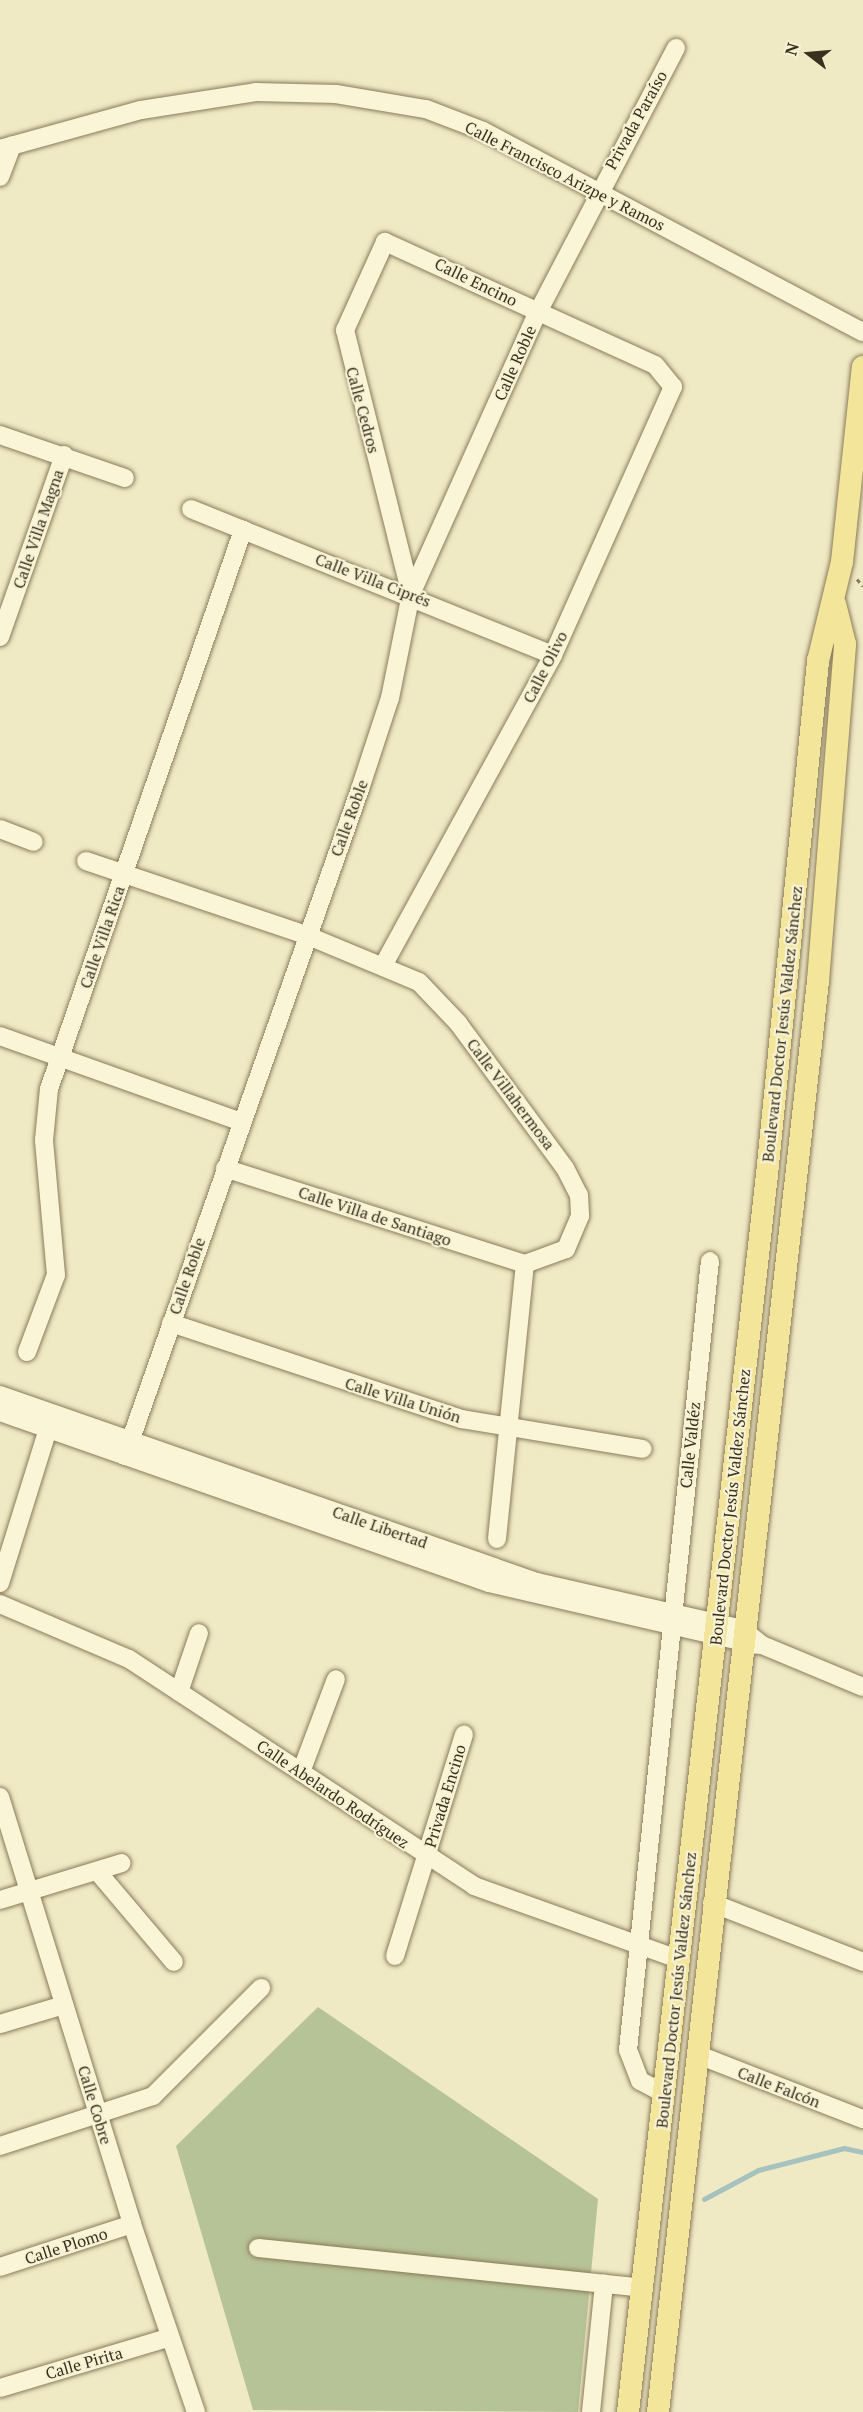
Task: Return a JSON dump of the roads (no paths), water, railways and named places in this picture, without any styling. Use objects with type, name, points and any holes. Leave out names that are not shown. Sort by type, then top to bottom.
[{"type":"main road","name":"Boulevard Doctor Jesús Valdez Sánchez","points":[[628,2412],[771,1135],[818,661],[835,604],[863,367]]},
{"type":"main road","name":"Boulevard Doctor Jesús Valdez Sánchez","points":[[658,2412],[712,1903],[748,1640],[800,1136],[843,675],[845,644],[835,604]]},
{"type":"main road","points":[[771,1135],[800,1136]]},
{"type":"street","name":"Privada Paraíso","points":[[597,191],[676,48]]},
{"type":"street","name":"Calle Francisco Arizpe y Ramos","points":[[6,147],[199,99],[256,92],[336,94],[426,109],[483,131],[863,332]]},
{"type":"street","points":[[0,177],[6,147]]},
{"type":"street","name":"Calle Roble","points":[[127,1448],[390,698],[411,594],[538,312],[597,191]]},
{"type":"street","name":"Calle Encino","points":[[395,244],[655,365]]},
{"type":"street","name":"Calle Cedros","points":[[395,244],[382,245],[345,330],[411,594]]},
{"type":"street","name":"Calle Olivo","points":[[384,964],[553,655],[670,398],[672,379],[655,365]]},
{"type":"street","points":[[0,435],[64,455],[125,478]]},
{"type":"street","name":"Calle Villa Magna","points":[[0,637],[64,455]]},
{"type":"street","name":"Calle Villa Ciprés","points":[[191,509],[411,594],[553,655]]},
{"type":"street","name":"Calle Villa Rica","points":[[27,1352],[56,1275],[44,1113],[59,1057],[243,530]]},
{"type":"street","points":[[0,829],[34,842]]},
{"type":"street","name":"Calle Villahermosa","points":[[86,861],[306,935],[384,964],[409,975],[438,1000],[572,1178],[580,1215],[572,1241],[556,1256],[525,1264]]},
{"type":"street","points":[[0,1036],[241,1122]]},
{"type":"street","name":"Calle Villa de Santiago","points":[[225,1168],[525,1264]]},
{"type":"street","name":"Calle Valdéz","points":[[663,2093],[640,2081],[629,2062],[638,1947],[710,1261]]},
{"type":"street","points":[[498,1539],[511,1429],[525,1264]]},
{"type":"street","name":"Calle Villa Unión","points":[[171,1323],[409,1405],[511,1429],[643,1449]]},
{"type":"street","name":"Calle Libertad","points":[[0,1395],[127,1448],[575,1599],[672,1620],[748,1640],[863,1687]]},
{"type":"street","name":"Calle Libertad","points":[[0,1412],[48,1429],[127,1448]]},
{"type":"street","points":[[0,1583],[48,1429]]},
{"type":"street","name":"Calle Abelardo Rodríguez","points":[[0,1604],[107,1647],[301,1772],[426,1857],[500,1898],[678,1959]]},
{"type":"street","points":[[179,1692],[199,1633]]},
{"type":"street","points":[[301,1772],[336,1679]]},
{"type":"street","name":"Privada Encino","points":[[426,1857],[465,1735]]},
{"type":"street","name":"Calle Cobre","points":[[0,1797],[168,2338],[196,2412]]},
{"type":"street","points":[[395,1956],[426,1857]]},
{"type":"street","points":[[0,1900],[122,1863]]},
{"type":"street","points":[[96,1871],[174,1962]]},
{"type":"street","points":[[712,1903],[863,1962]]},
{"type":"street","points":[[0,2146],[99,2117],[153,2096],[261,1988]]},
{"type":"street","points":[[0,2025],[64,2006]]},
{"type":"street","name":"Calle Falcón","points":[[696,2054],[863,2119]]},
{"type":"street","name":"Calle Plomo","points":[[0,2267],[132,2224]]},
{"type":"street","points":[[258,2248],[642,2288]]},
{"type":"street","points":[[591,2412],[604,2284]]},
{"type":"street","name":"Calle Pirita","points":[[0,2388],[168,2338]]},
{"type":"waterway","points":[[704,2199],[758,2170],[844,2148],[863,2152]]}]
